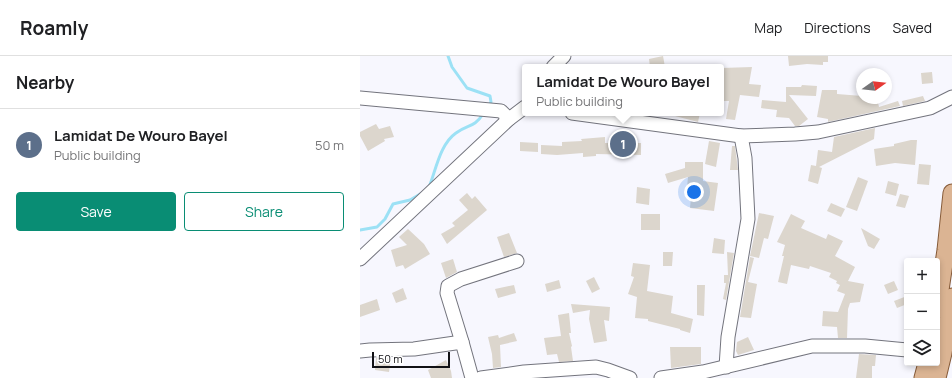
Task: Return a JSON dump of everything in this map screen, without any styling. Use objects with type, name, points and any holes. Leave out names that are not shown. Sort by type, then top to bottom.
[{"type":"main road","points":[[939,294],[952,193]]},
{"type":"main road","points":[[937,378],[943,353],[952,297]]},
{"type":"main road","points":[[923,378],[926,366]]},
{"type":"street","points":[[557,64],[564,56]]},
{"type":"street","points":[[594,116],[741,136],[795,134],[818,132],[930,108],[952,97]]},
{"type":"street","points":[[360,98],[481,109],[505,115]]},
{"type":"street","points":[[360,259],[505,115],[522,108]]},
{"type":"street","points":[[726,367],[728,337],[748,219],[745,158],[741,136]]},
{"type":"street","points":[[472,378],[447,293],[448,286],[461,279],[517,261]]},
{"type":"street","points":[[360,351],[414,350],[462,342]]},
{"type":"street","points":[[661,378],[704,375],[726,367],[812,346],[865,346],[904,350]]},
{"type":"street","points":[[481,378],[524,372],[596,367],[630,378]]},
{"type":"building","points":[[663,56],[664,64],[650,64],[649,59]]},
{"type":"building","points":[[788,56],[828,56],[828,62],[823,62],[823,65],[807,64],[789,66]]},
{"type":"building","points":[[752,67],[749,84],[761,85],[759,97],[740,95],[735,120],[726,119],[729,101],[724,101],[724,68]]},
{"type":"building","points":[[932,72],[933,83],[922,84],[921,73]]},
{"type":"building","points":[[802,85],[817,86],[816,96],[789,95],[808,119],[799,126],[795,126],[789,118],[776,117],[777,110],[761,108],[762,100],[786,102],[786,87],[801,87]]},
{"type":"building","points":[[822,90],[837,90],[837,94],[856,96],[856,104],[878,104],[879,107],[898,101],[900,106],[828,122],[828,119],[817,117]]},
{"type":"building","points":[[923,96],[925,101],[903,106],[902,101]]},
{"type":"building","points":[[675,116],[699,116],[698,122]]},
{"type":"building","points":[[376,124],[379,129],[390,126],[394,137],[384,139],[385,141],[368,151],[360,136],[360,132]]},
{"type":"building","points":[[875,128],[874,139],[819,167],[822,168],[818,184],[808,181],[811,165],[816,166],[818,150],[832,152],[834,137]]},
{"type":"building","points":[[605,137],[605,143],[641,143],[641,155],[596,154],[596,156],[583,157],[583,153],[557,155],[541,154],[541,145],[562,146],[562,142],[582,141],[581,139]]},
{"type":"building","points":[[917,140],[915,165],[895,163],[876,166],[874,149],[894,146],[894,144]]},
{"type":"building","points":[[709,141],[720,143],[716,167],[705,164]]},
{"type":"building","points":[[520,142],[538,143],[538,152],[520,151]]},
{"type":"building","points":[[732,146],[735,146],[738,170],[730,170]]},
{"type":"building","points":[[685,162],[703,162],[703,181],[718,183],[714,211],[690,208],[691,197],[686,198],[688,177],[668,183],[665,174],[685,168]]},
{"type":"building","points":[[919,164],[931,165],[929,185],[917,184]]},
{"type":"building","points":[[858,177],[868,181],[857,211],[846,207]]},
{"type":"building","points":[[888,181],[899,184],[896,196],[885,193]]},
{"type":"building","points":[[637,187],[650,189],[649,205],[636,203]]},
{"type":"building","points":[[467,193],[472,199],[475,196],[487,210],[447,244],[441,234],[455,226],[452,223],[468,210],[459,200]]},
{"type":"building","points":[[900,194],[909,196],[905,208],[896,206]]},
{"type":"building","points":[[831,203],[845,209],[841,217],[827,211]]},
{"type":"building","points":[[759,213],[774,216],[768,239],[764,238],[759,258],[750,256]]},
{"type":"building","points":[[641,214],[660,214],[660,230],[641,230]]},
{"type":"building","points":[[791,214],[805,221],[801,228],[826,239],[828,234],[843,241],[835,256],[855,267],[848,281],[864,284],[860,302],[850,303],[848,309],[847,338],[838,338],[837,327],[822,326],[823,311],[838,312],[845,294],[837,291],[840,285],[836,283],[837,281],[829,277],[831,273],[810,266],[809,269],[791,265],[787,284],[778,282],[785,245],[777,242]]},
{"type":"building","points":[[861,228],[880,239],[874,249],[868,246]]},
{"type":"building","points":[[408,229],[424,244],[430,254],[405,269],[403,265],[396,267],[391,250],[407,245],[399,237]]},
{"type":"building","points":[[509,233],[517,253],[504,257],[497,237]]},
{"type":"building","points":[[714,238],[725,240],[724,254],[712,253]]},
{"type":"building","points":[[663,252],[673,252],[672,266],[663,266]]},
{"type":"building","points":[[727,252],[734,253],[726,300],[723,299],[726,283],[724,283],[724,275],[728,275]]},
{"type":"building","points":[[750,257],[754,258],[748,282],[757,284],[751,318],[740,317]]},
{"type":"building","points":[[453,259],[457,272],[446,278],[441,263]]},
{"type":"building","points":[[633,263],[650,265],[647,291],[673,296],[671,313],[693,319],[690,333],[648,321],[648,319],[635,318],[637,297],[628,294],[634,277],[631,276]]},
{"type":"building","points":[[594,277],[600,289],[592,293],[586,281]]},
{"type":"building","points":[[559,280],[561,288],[547,292],[545,284]]},
{"type":"building","points":[[894,281],[898,290],[888,294],[884,285]]},
{"type":"building","points":[[514,285],[516,293],[498,298],[495,289]]},
{"type":"building","points":[[697,285],[705,285],[704,316],[697,315]]},
{"type":"building","points":[[403,288],[407,299],[396,303],[392,293]]},
{"type":"building","points":[[904,297],[904,305],[897,308],[894,301]]},
{"type":"building","points":[[377,299],[380,310],[360,317],[360,305]]},
{"type":"building","points":[[571,304],[610,307],[609,321],[604,320],[607,341],[594,343],[589,319],[590,310],[573,313]]},
{"type":"building","points":[[569,313],[571,333],[569,333],[573,361],[559,362],[557,354],[547,355],[544,338],[561,336],[558,315]]},
{"type":"building","points":[[514,333],[517,341],[500,345],[501,367],[493,368],[492,354],[488,337],[498,335],[499,338]]},
{"type":"building","points":[[748,337],[754,350],[738,355],[736,351],[737,342]]},
{"type":"building","points":[[670,347],[701,347],[701,364],[671,368]]},
{"type":"building","points":[[859,354],[876,355],[875,366],[872,366],[872,378],[856,378]]},
{"type":"building","points":[[376,358],[391,358],[389,372],[375,370]]},
{"type":"building","points":[[446,360],[451,371],[452,378],[431,378],[428,370]]},
{"type":"waterway","points":[[448,56],[452,67],[467,88],[490,96],[491,102],[489,106]]},
{"type":"waterway","points":[[429,187],[442,150],[446,144],[456,133],[477,122],[483,114]]},
{"type":"waterway","points":[[360,230],[377,227],[385,219],[393,204],[410,200],[422,193]]},
{"type":"place","name":"Lamidat De Wouro Bayel","points":[[623,144]]}]
